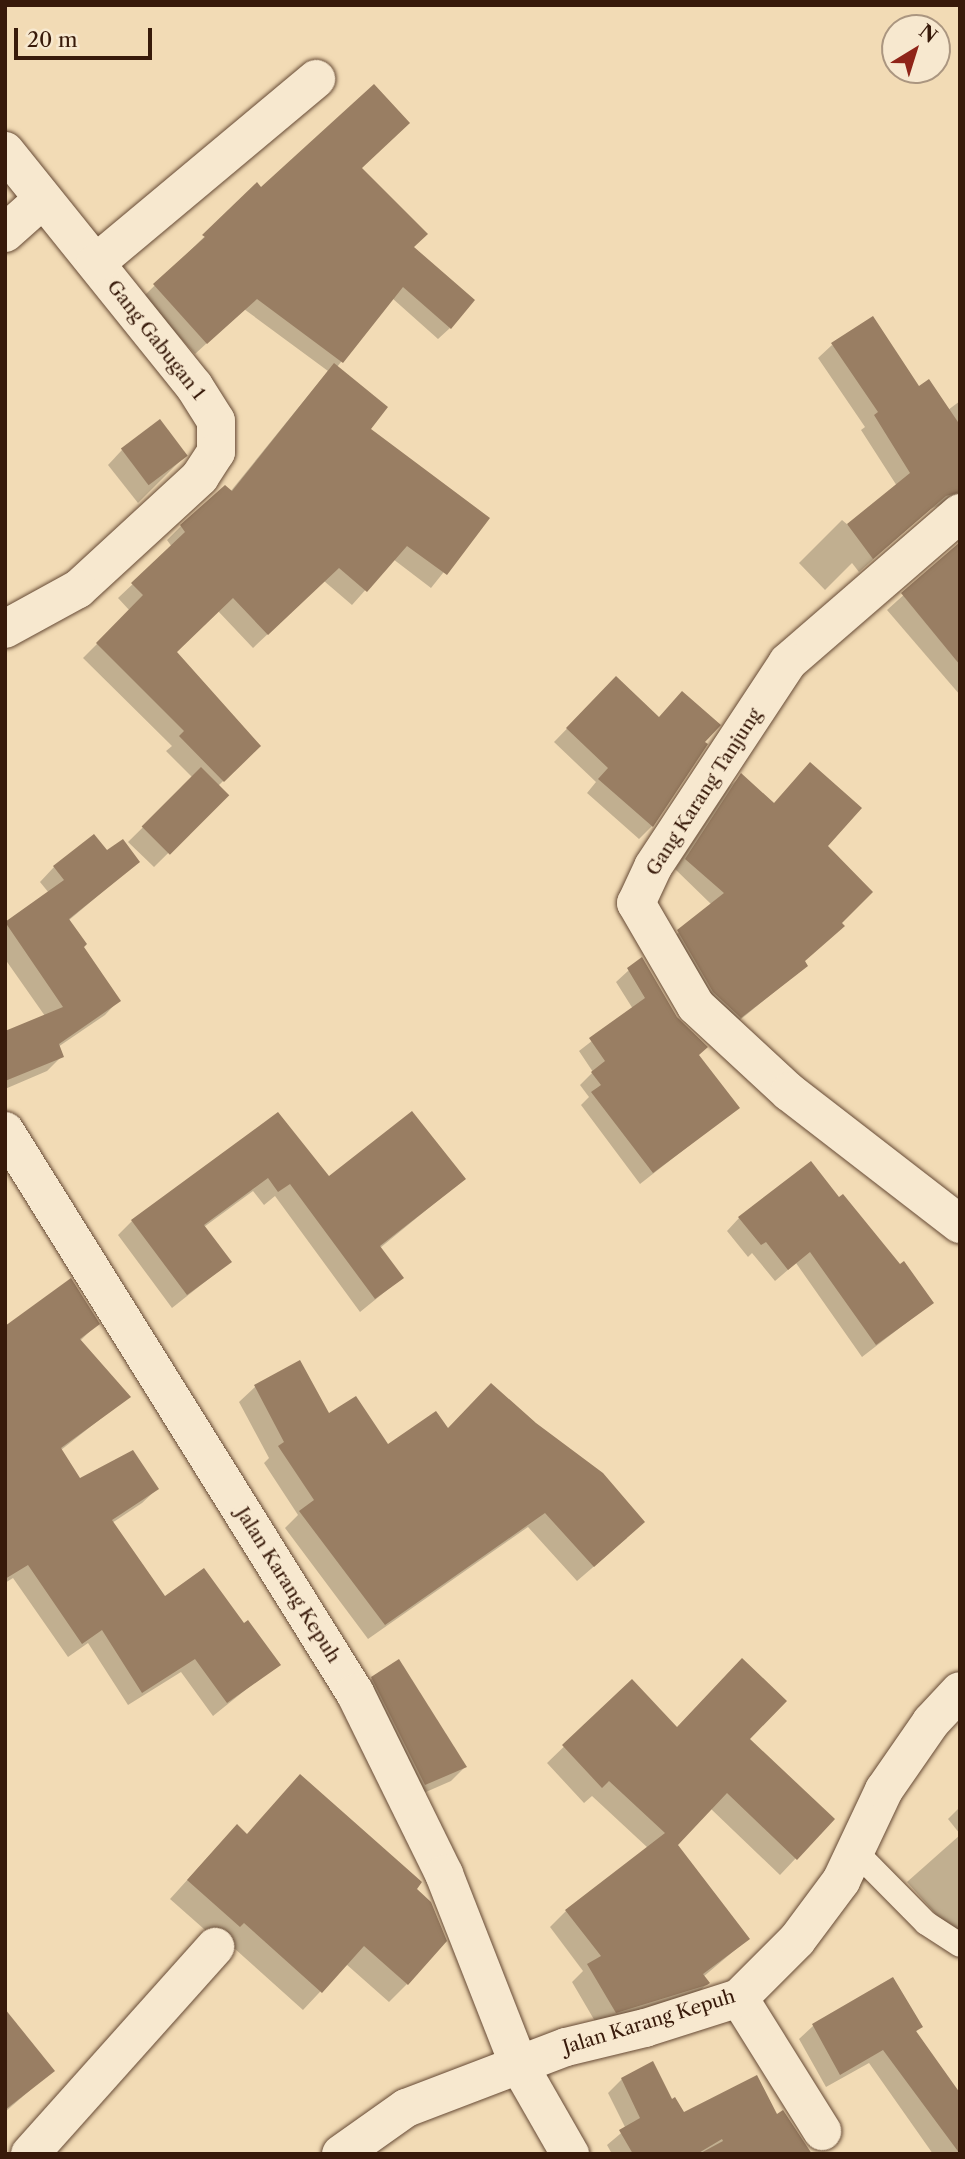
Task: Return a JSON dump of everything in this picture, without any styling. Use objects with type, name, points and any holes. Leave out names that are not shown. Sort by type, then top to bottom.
[{"type":"street","points":[[96,263],[316,79]]},
{"type":"street","name":"Gang Gabugan 1","points":[[5,151],[194,386],[216,421],[216,452],[200,477],[78,589],[5,629]]},
{"type":"street","points":[[5,233],[42,200]]},
{"type":"street","name":"Gang Karang Tanjung","points":[[960,513],[788,662],[653,867],[636,903],[696,1006],[789,1091],[960,1224]]},
{"type":"street","name":"Jalan Karang Kepuh","points":[[5,1131],[355,1693],[444,1874],[519,2065]]},
{"type":"street","name":"Jalan Karang Kepuh","points":[[341,2154],[407,2108],[566,2047],[645,2028],[739,1998],[797,1940],[841,1881],[884,1790],[931,1722],[960,1691]]},
{"type":"street","points":[[30,2154],[215,1947]]},
{"type":"street","points":[[739,1998],[822,2131]]},
{"type":"street","points":[[519,2065],[570,2154]]},
{"type":"lane","points":[[855,1851],[926,1923],[960,1945]]},
{"type":"building","points":[[374,84],[410,123],[362,168],[428,234],[414,247],[475,300],[451,329],[403,287],[343,363],[257,299],[207,344],[153,284],[205,237],[202,235],[257,182],[261,187]]},
{"type":"building","points":[[873,316],[919,386],[929,379],[960,425],[960,492],[946,496],[873,559],[847,524],[910,473],[874,415],[878,412],[831,343]]},
{"type":"building","points":[[334,363],[388,407],[371,429],[490,518],[447,575],[407,546],[367,592],[339,568],[268,635],[233,598],[177,652],[261,746],[224,782],[179,736],[184,731],[96,643],[143,595],[131,583],[185,532],[180,525],[225,485],[232,491]]},
{"type":"building","points":[[160,419],[188,456],[149,485],[121,448]]},
{"type":"building","points":[[960,542],[960,665],[901,593]]},
{"type":"building","points":[[616,676],[659,717],[682,691],[721,725],[705,742],[708,744],[653,827],[598,779],[608,768],[566,728]]},
{"type":"building","points":[[810,762],[862,808],[828,846],[873,892],[842,923],[845,926],[805,961],[808,966],[741,1018],[713,992],[677,930],[724,893],[685,859],[741,773],[774,803]]},
{"type":"building","points":[[201,767],[229,795],[170,855],[142,826]]},
{"type":"building","points":[[94,834],[107,850],[123,839],[140,862],[69,919],[87,944],[84,947],[121,1001],[59,1044],[64,1057],[5,1081],[5,1031],[63,1007],[5,922],[64,880],[53,866]]},
{"type":"building","points":[[642,957],[677,1017],[708,1047],[699,1055],[740,1108],[653,1173],[591,1092],[601,1085],[591,1072],[605,1061],[589,1038],[645,998],[627,968]]},
{"type":"building","points":[[412,1111],[466,1179],[380,1246],[404,1278],[375,1299],[290,1184],[278,1192],[268,1178],[204,1225],[232,1262],[187,1295],[131,1220],[278,1112],[329,1176]]},
{"type":"building","points":[[811,1161],[839,1197],[843,1194],[900,1264],[904,1261],[934,1303],[876,1345],[810,1252],[788,1270],[766,1242],[761,1245],[738,1217]]},
{"type":"building","points":[[71,1278],[100,1324],[80,1339],[131,1397],[61,1448],[80,1478],[133,1450],[159,1489],[112,1520],[165,1596],[204,1568],[244,1623],[248,1620],[281,1665],[227,1703],[195,1659],[142,1693],[102,1630],[82,1644],[28,1565],[5,1579],[5,1326]]},
{"type":"building","points":[[300,1360],[329,1413],[356,1396],[388,1444],[436,1411],[448,1428],[491,1383],[536,1423],[603,1473],[645,1522],[594,1567],[545,1513],[385,1625],[299,1511],[314,1500],[278,1446],[284,1442],[254,1385]]},
{"type":"building","points":[[742,1658],[787,1701],[750,1739],[835,1819],[797,1860],[727,1793],[678,1845],[750,1939],[703,1974],[710,1983],[707,1985],[616,2013],[587,1964],[601,1956],[565,1910],[665,1833],[609,1781],[602,1788],[562,1745],[632,1679],[677,1727]]},
{"type":"building","points":[[399,1659],[467,1767],[425,1785],[371,1677]]},
{"type":"building","points":[[300,1774],[422,1882],[417,1889],[431,1902],[447,1941],[408,1985],[364,1946],[322,1993],[244,1923],[240,1927],[187,1880],[237,1824],[247,1834]]},
{"type":"building","points":[[893,1977],[923,2027],[916,2031],[960,2093],[960,2154],[883,2050],[840,2075],[812,2024]]},
{"type":"building","points":[[5,2009],[55,2071],[5,2110]]},
{"type":"building","points":[[653,2061],[672,2099],[675,2097],[684,2112],[757,2075],[777,2114],[783,2110],[812,2154],[699,2154],[723,2141],[722,2139],[697,2154],[633,2154],[619,2130],[640,2118],[621,2078]]}]
